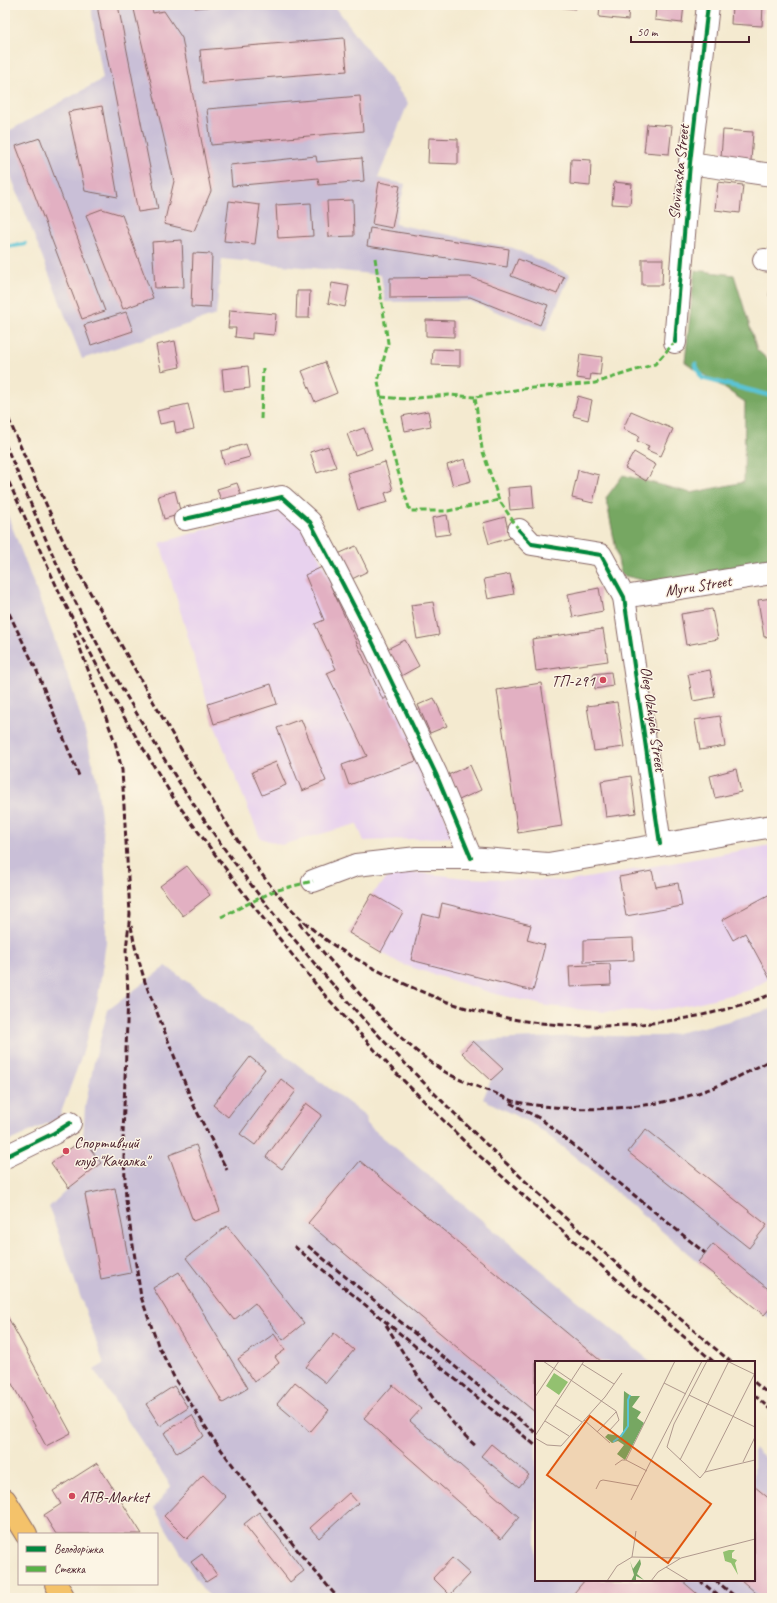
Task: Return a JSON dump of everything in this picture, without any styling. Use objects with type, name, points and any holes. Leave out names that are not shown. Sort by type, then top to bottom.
[{"type":"main road","points":[[5,1500],[25,1533]]},
{"type":"main road","points":[[57,1585],[64,1598]]},
{"type":"street","name":"Slovianska Street","points":[[675,342],[690,163],[708,5]]},
{"type":"street","points":[[690,163],[772,175]]},
{"type":"street","points":[[185,519],[282,497],[310,522],[372,641],[436,774],[470,858]]},
{"type":"street","name":"Oleg Olzhych Street","points":[[519,530],[532,544],[602,555],[624,597],[660,844]]},
{"type":"street","name":"Myru Street","points":[[624,597],[772,573]]},
{"type":"street","points":[[313,881],[356,865],[417,858],[470,858],[548,864],[772,826]]},
{"type":"street","points":[[5,1157],[54,1133],[70,1123]]},
{"type":"shaded area","points":[[92,5],[334,5],[408,103],[378,178],[405,184],[395,224],[513,248],[570,275],[546,331],[470,301],[385,302],[381,275],[222,259],[216,315],[82,359],[5,161],[5,133],[103,79],[92,14]]},
{"type":"shaded area","points":[[283,506],[306,531],[427,770],[453,837],[364,841],[357,824],[281,845],[260,838],[214,724],[160,543]]},
{"type":"shaded area","points":[[5,508],[72,688],[87,739],[97,783],[103,834],[106,897],[106,942],[98,998],[82,1055],[59,1118],[5,1143]]},
{"type":"shaded area","points":[[772,845],[772,977],[750,990],[692,1004],[654,1011],[604,1012],[547,1006],[492,993],[401,964],[349,933],[372,894],[395,870],[465,878],[570,881]]},
{"type":"shaded area","points":[[166,966],[366,1116],[367,1124],[650,1361],[535,1361],[535,1581],[755,1581],[755,1449],[772,1463],[772,1598],[212,1598],[202,1589],[154,1508],[171,1486],[94,1370],[104,1364],[49,1207],[69,1188],[101,1163],[83,1139],[85,1107],[94,1062],[108,1010]]},
{"type":"shaded area","points":[[772,1009],[772,1320],[698,1262],[580,1161],[536,1126],[483,1099],[491,1080],[462,1053],[473,1041],[578,1036],[664,1036],[725,1022]]},
{"type":"green space","points":[[695,270],[734,275],[757,350],[772,363],[772,562],[655,583],[621,575],[606,498],[623,475],[691,493],[744,482],[745,402],[685,362]]},
{"type":"building","points":[[98,5],[118,5],[158,209],[138,212]]},
{"type":"building","points":[[133,5],[151,5],[153,13],[164,11],[182,38],[211,191],[194,231],[164,224],[174,181]]},
{"type":"building","points":[[195,5],[216,5],[216,6],[195,8]]},
{"type":"building","points":[[576,5],[576,9],[547,6]]},
{"type":"building","points":[[600,5],[629,5],[628,20],[599,17]]},
{"type":"building","points":[[656,5],[684,5],[682,23],[655,20]]},
{"type":"building","points":[[732,5],[763,5],[762,26],[731,24]]},
{"type":"building","points":[[344,38],[347,71],[203,83],[200,50]]},
{"type":"building","points":[[360,96],[363,131],[211,145],[207,109]]},
{"type":"building","points":[[102,106],[118,197],[85,191],[68,112]]},
{"type":"building","points":[[647,124],[672,126],[669,154],[644,152]]},
{"type":"building","points":[[723,130],[753,132],[751,161],[721,158]]},
{"type":"building","points":[[40,138],[105,311],[82,319],[16,146]]},
{"type":"building","points":[[429,138],[458,139],[458,164],[428,163]]},
{"type":"building","points":[[316,156],[317,162],[362,158],[364,181],[319,185],[318,178],[232,186],[230,165]]},
{"type":"building","points":[[571,159],[591,160],[590,186],[570,184]]},
{"type":"building","points":[[379,182],[400,186],[392,228],[372,224]]},
{"type":"building","points":[[614,182],[632,184],[630,205],[612,204]]},
{"type":"building","points":[[718,182],[743,185],[740,213],[715,210]]},
{"type":"building","points":[[353,200],[354,236],[329,237],[327,201]]},
{"type":"building","points":[[229,201],[260,205],[255,244],[224,241]]},
{"type":"building","points":[[311,203],[313,236],[278,238],[276,205]]},
{"type":"building","points":[[102,209],[122,215],[153,298],[123,309],[86,215]]},
{"type":"building","points":[[370,228],[509,249],[507,267],[367,246]]},
{"type":"building","points":[[182,240],[184,287],[155,288],[152,242]]},
{"type":"building","points":[[193,253],[212,254],[210,308],[191,307]]},
{"type":"building","points":[[518,259],[564,277],[557,294],[511,276]]},
{"type":"building","points":[[642,259],[663,259],[662,285],[642,285]]},
{"type":"building","points":[[772,275],[772,297],[769,296]]},
{"type":"building","points":[[470,277],[548,305],[540,325],[470,297],[390,298],[390,278]]},
{"type":"building","points":[[332,283],[349,286],[345,307],[328,303]]},
{"type":"building","points":[[297,291],[310,291],[309,318],[296,318]]},
{"type":"building","points":[[230,310],[276,314],[274,335],[252,333],[252,339],[235,337],[236,328],[228,328]]},
{"type":"building","points":[[126,312],[133,331],[91,345],[84,325]]},
{"type":"building","points":[[426,320],[454,321],[454,337],[426,336]]},
{"type":"building","points":[[175,341],[180,367],[161,371],[156,345]]},
{"type":"building","points":[[433,349],[460,350],[460,366],[432,365]]},
{"type":"building","points":[[580,354],[602,357],[600,375],[591,374],[590,380],[577,378]]},
{"type":"building","points":[[325,362],[337,393],[315,402],[302,371]]},
{"type":"building","points":[[248,366],[250,388],[224,391],[222,369]]},
{"type":"building","points":[[578,396],[592,400],[588,420],[573,416]]},
{"type":"building","points":[[188,404],[194,429],[176,433],[174,421],[160,424],[157,411]]},
{"type":"building","points":[[428,411],[431,426],[405,431],[402,416]]},
{"type":"building","points":[[631,411],[673,429],[661,456],[647,450],[649,446],[637,441],[639,436],[623,429]]},
{"type":"building","points":[[364,428],[372,449],[355,455],[347,434]]},
{"type":"building","points":[[246,444],[250,457],[224,464],[221,451]]},
{"type":"building","points":[[328,446],[336,467],[317,473],[310,452]]},
{"type":"building","points":[[634,452],[656,465],[646,481],[625,468]]},
{"type":"building","points":[[465,459],[471,481],[453,486],[447,465]]},
{"type":"building","points":[[385,462],[393,490],[385,493],[388,502],[358,510],[347,473]]},
{"type":"building","points":[[578,470],[599,475],[593,503],[572,498]]},
{"type":"building","points":[[237,483],[242,497],[222,503],[217,489]]},
{"type":"building","points":[[532,486],[534,508],[510,510],[508,488]]},
{"type":"building","points":[[175,491],[181,514],[164,519],[158,496]]},
{"type":"building","points":[[447,515],[450,534],[435,536],[432,518]]},
{"type":"building","points":[[505,517],[510,538],[489,544],[483,523]]},
{"type":"building","points":[[356,546],[368,571],[350,580],[338,554]]},
{"type":"building","points":[[322,567],[383,700],[387,697],[416,761],[349,785],[342,765],[367,756],[327,673],[336,669],[315,624],[324,620],[305,575]]},
{"type":"building","points":[[510,574],[514,594],[488,599],[484,579]]},
{"type":"building","points":[[599,588],[603,611],[573,617],[568,594]]},
{"type":"building","points":[[772,598],[772,636],[764,637],[758,600]]},
{"type":"building","points":[[433,602],[439,635],[417,639],[411,605]]},
{"type":"building","points":[[712,609],[718,639],[686,645],[681,614]]},
{"type":"building","points":[[603,629],[608,661],[536,671],[532,639]]},
{"type":"building","points":[[405,640],[419,666],[401,676],[387,649]]},
{"type":"building","points":[[710,670],[715,697],[693,701],[688,674]]},
{"type":"building","name":"ТП-291","points":[[611,672],[613,686],[595,689],[593,674]]},
{"type":"building","points":[[541,683],[562,826],[518,833],[497,690]]},
{"type":"building","points":[[271,684],[277,704],[214,724],[208,704]]},
{"type":"building","points":[[434,698],[447,726],[430,733],[418,705]]},
{"type":"building","points":[[617,702],[624,747],[594,751],[587,706]]},
{"type":"building","points":[[720,716],[725,746],[700,750],[695,720]]},
{"type":"building","points":[[301,719],[326,781],[302,791],[277,728]]},
{"type":"building","points":[[276,762],[286,785],[262,795],[252,772]]},
{"type":"building","points":[[470,765],[481,790],[459,800],[448,775]]},
{"type":"building","points":[[736,769],[741,792],[715,798],[710,776]]},
{"type":"building","points":[[631,776],[636,813],[606,817],[601,781]]},
{"type":"building","points":[[187,866],[210,895],[183,916],[160,886]]},
{"type":"building","points":[[652,871],[656,887],[678,883],[682,906],[626,916],[619,877]]},
{"type":"building","points":[[772,893],[772,977],[770,979],[745,933],[733,940],[722,920]]},
{"type":"building","points":[[372,894],[403,912],[381,952],[349,933]]},
{"type":"building","points":[[442,903],[531,925],[527,940],[545,945],[533,991],[411,960],[422,914],[439,918]]},
{"type":"building","points":[[633,938],[634,960],[584,962],[584,940]]},
{"type":"building","points":[[610,964],[611,985],[570,987],[569,966]]},
{"type":"building","points":[[473,1041],[503,1069],[491,1080],[462,1053]]},
{"type":"building","points":[[250,1057],[265,1069],[228,1117],[213,1105]]},
{"type":"building","points":[[281,1079],[296,1091],[255,1145],[240,1134]]},
{"type":"building","points":[[306,1103],[322,1115],[282,1169],[266,1157]]},
{"type":"building","points":[[646,1129],[767,1225],[749,1248],[628,1152]]},
{"type":"building","points":[[83,1139],[101,1163],[69,1188],[51,1163]]},
{"type":"building","points":[[196,1145],[220,1211],[193,1221],[169,1155]]},
{"type":"building","points":[[360,1161],[601,1361],[535,1361],[535,1412],[308,1223]]},
{"type":"building","points":[[115,1188],[131,1273],[101,1279],[85,1194]]},
{"type":"building","points":[[227,1226],[304,1323],[283,1340],[255,1303],[234,1320],[186,1258]]},
{"type":"building","points":[[713,1244],[772,1292],[772,1306],[764,1315],[698,1262]]},
{"type":"building","points":[[179,1272],[248,1388],[223,1403],[153,1288]]},
{"type":"building","points":[[5,1312],[71,1433],[46,1446],[5,1371]]},
{"type":"building","points":[[334,1333],[354,1350],[326,1383],[306,1367]]},
{"type":"building","points":[[274,1334],[285,1350],[275,1357],[279,1363],[254,1382],[238,1359]]},
{"type":"building","points":[[295,1382],[329,1410],[310,1432],[277,1404]]},
{"type":"building","points":[[393,1385],[421,1409],[410,1421],[519,1517],[501,1539],[364,1418]]},
{"type":"building","points":[[174,1386],[188,1408],[160,1426],[146,1404]]},
{"type":"building","points":[[192,1415],[204,1436],[177,1453],[164,1433]]},
{"type":"building","points":[[491,1444],[529,1475],[519,1487],[481,1456]]},
{"type":"building","points":[[97,1463],[141,1533],[55,1533],[44,1515],[61,1504],[53,1491]]},
{"type":"building","points":[[203,1475],[226,1497],[187,1539],[164,1516]]},
{"type":"building","points":[[755,1487],[772,1501],[772,1598],[762,1598],[742,1581],[755,1581]]},
{"type":"building","points":[[349,1493],[358,1503],[319,1538],[310,1528]]},
{"type":"building","points":[[259,1512],[304,1571],[290,1582],[244,1524]]},
{"type":"building","points":[[202,1554],[217,1575],[206,1582],[191,1562]]},
{"type":"building","points":[[452,1558],[470,1574],[450,1595],[433,1578]]},
{"type":"building","points":[[584,1581],[682,1581],[702,1598],[581,1598],[574,1593]]},
{"type":"waterway","points":[[5,247],[25,244]]},
{"type":"waterway","points":[[695,364],[702,378],[772,396]]},
{"type":"railway","points":[[5,411],[80,575],[183,752],[246,853],[276,892],[319,935],[358,960],[406,985],[433,996],[460,1006],[497,1016],[536,1022],[576,1026],[617,1026],[658,1022],[698,1016],[736,1006],[772,994]]},
{"type":"railway","points":[[5,444],[62,575],[98,646],[138,716],[203,819],[281,923],[399,1058],[463,1122],[528,1184],[663,1304],[730,1361]]},
{"type":"railway","points":[[5,474],[62,598],[121,712],[174,799],[251,903],[322,992],[394,1071],[474,1151],[633,1294],[713,1361]]},
{"type":"railway","points":[[5,605],[36,669],[79,776]]},
{"type":"railway","points":[[74,632],[115,742],[122,770],[130,914],[126,950],[128,994],[123,1135],[126,1200],[141,1297],[158,1345],[175,1379],[214,1440],[302,1556],[338,1598]]},
{"type":"railway","points":[[299,923],[318,947],[373,1009],[417,1052],[453,1076],[513,1101],[539,1106],[584,1109],[631,1107],[654,1104],[707,1090],[736,1078],[772,1059]]},
{"type":"railway","points":[[131,926],[135,947],[145,982],[194,1106],[227,1170]]},
{"type":"railway","points":[[510,1103],[541,1119],[705,1253]]},
{"type":"railway","points":[[294,1246],[535,1445]]},
{"type":"railway","points":[[308,1246],[535,1432]]},
{"type":"railway","points":[[386,1325],[416,1374],[438,1405],[450,1420],[477,1447]]},
{"type":"railway","points":[[755,1383],[772,1397]]},
{"type":"railway","points":[[755,1396],[772,1411]]},
{"type":"railway","points":[[700,1581],[721,1598]]},
{"type":"railway","points":[[716,1581],[737,1598]]},
{"type":"marked path","points":[[375,258],[388,343],[378,381],[387,435],[410,511],[448,511],[499,500]]},
{"type":"marked path","points":[[519,530],[499,500],[482,449],[475,397],[521,389],[595,383],[655,364],[675,342]]},
{"type":"marked path","points":[[261,419],[263,367]]},
{"type":"marked path","points":[[381,397],[407,399],[449,395],[475,397]]},
{"type":"marked path","points":[[221,917],[274,891],[313,881]]},
{"type":"cycle path","points":[[675,342],[690,163],[708,5]]},
{"type":"cycle path","points":[[185,519],[282,497],[310,522],[372,641],[436,774],[471,858]]},
{"type":"cycle path","points":[[519,530],[532,544],[601,555],[624,597],[660,844]]},
{"type":"cycle path","points":[[5,1157],[54,1133],[70,1123]]},
{"type":"place","name":"ТП-291","points":[[603,680]]},
{"type":"place","name":"Спортивний клуб \"Качалка\"","points":[[66,1151]]},
{"type":"place","name":"ATB-Market","points":[[72,1496]]}]
